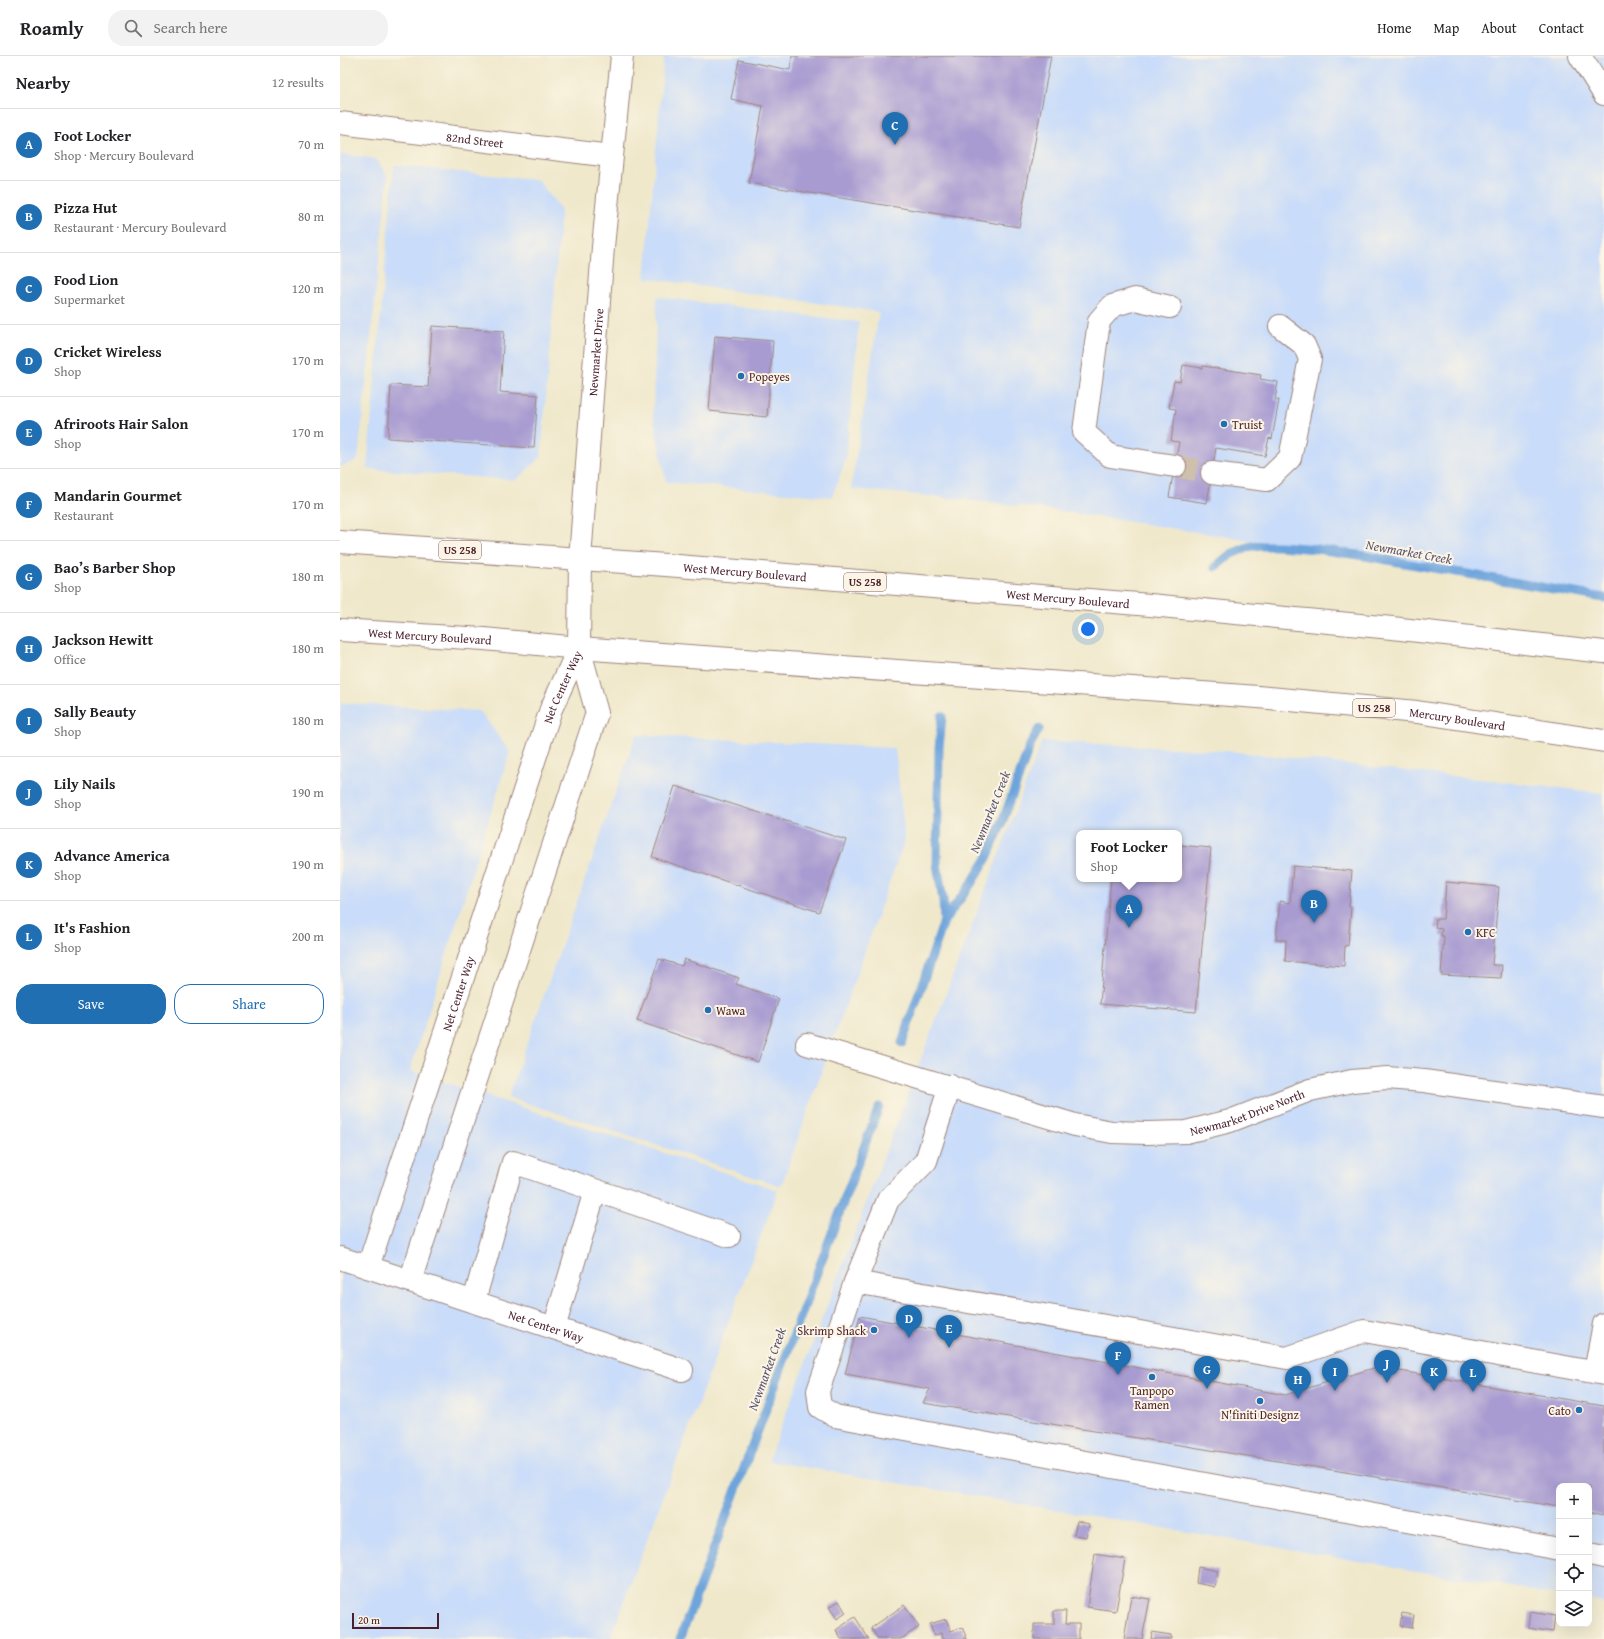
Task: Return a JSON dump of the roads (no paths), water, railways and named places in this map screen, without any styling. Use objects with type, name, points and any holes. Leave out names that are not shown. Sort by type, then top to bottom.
[{"type":"main road","name":"Newmarket Drive","points":[[579,648],[580,559],[611,156],[622,56]]},
{"type":"main road","points":[[1580,56],[1604,94]]},
{"type":"main road","name":"82nd Street","points":[[340,123],[611,156]]},
{"type":"main road","points":[[1170,307],[1135,299],[1112,306],[1099,321],[1084,432],[1110,456],[1175,466]]},
{"type":"main road","points":[[1212,473],[1267,480],[1290,458],[1310,359],[1304,345],[1280,326]]},
{"type":"main road","name":"West Mercury Boulevard","points":[[340,542],[580,559],[1150,605],[1392,628],[1604,652]]},
{"type":"main road","name":"West Mercury Boulevard","points":[[340,630],[484,639],[579,648],[1143,688]]},
{"type":"main road","name":"Net Center Way","points":[[368,1266],[551,710],[579,648]]},
{"type":"main road","name":"Net Center Way","points":[[410,1281],[597,713],[579,648]]},
{"type":"main road","name":"Mercury Boulevard","points":[[1143,688],[1417,712],[1604,741]]},
{"type":"main road","name":"Newmarket Drive North","points":[[807,1044],[895,1069],[1075,1125],[1112,1132],[1186,1132],[1230,1121],[1310,1090],[1352,1081],[1387,1078],[1424,1081],[1604,1107]]},
{"type":"main road","points":[[950,1086],[926,1161],[888,1200],[855,1282],[818,1390],[820,1407],[835,1416],[1556,1548]]},
{"type":"main road","points":[[474,1301],[513,1162],[729,1236]]},
{"type":"main road","points":[[554,1328],[596,1190]]},
{"type":"main road","name":"Net Center Way","points":[[340,1258],[682,1370]]},
{"type":"main road","points":[[855,1282],[1287,1358],[1364,1330],[1600,1373],[1604,1324]]},
{"type":"main road","points":[[1592,1555],[1604,1557]]},
{"type":"waterway","name":"Newmarket Creek","points":[[1215,567],[1231,554],[1251,546],[1280,546],[1317,549],[1365,556],[1604,598]]},
{"type":"waterway","points":[[902,1043],[944,921],[943,900],[937,864],[939,748],[942,716]]},
{"type":"waterway","name":"Newmarket Creek","points":[[944,921],[971,884],[987,858],[1002,823],[1031,743],[1039,729]]},
{"type":"waterway","name":"Newmarket Creek","points":[[680,1639],[879,1107]]},
{"type":"tunnel","points":[[1175,466],[1212,473]]},
{"type":"place","name":"Food Lion","points":[[895,145]]},
{"type":"place","name":"Popeyes","points":[[741,376]]},
{"type":"place","name":"Truist","points":[[1224,424]]},
{"type":"place","name":"Pizza Hut","points":[[1314,923]]},
{"type":"place","name":"Foot Locker","points":[[1129,928]]},
{"type":"place","name":"KFC","points":[[1468,932]]},
{"type":"place","name":"Wawa","points":[[708,1010]]},
{"type":"place","name":"Skrimp Shack","points":[[874,1330]]},
{"type":"place","name":"Cricket Wireless","points":[[909,1338]]},
{"type":"place","name":"Afriroots Hair Salon","points":[[949,1348]]},
{"type":"place","name":"Mandarin Gourmet","points":[[1118,1375]]},
{"type":"place","name":"Tanpopo Ramen","points":[[1152,1377]]},
{"type":"place","name":"Lily Nails","points":[[1387,1383]]},
{"type":"place","name":"Bao’s Barber Shop","points":[[1207,1389]]},
{"type":"place","name":"Sally Beauty","points":[[1335,1391]]},
{"type":"place","name":"Advance America","points":[[1434,1391]]},
{"type":"place","name":"It's Fashion","points":[[1473,1392]]},
{"type":"place","name":"Jackson Hewitt","points":[[1298,1399]]},
{"type":"place","name":"N'finiti Designz","points":[[1260,1401]]},
{"type":"place","name":"Cato","points":[[1579,1410]]}]
